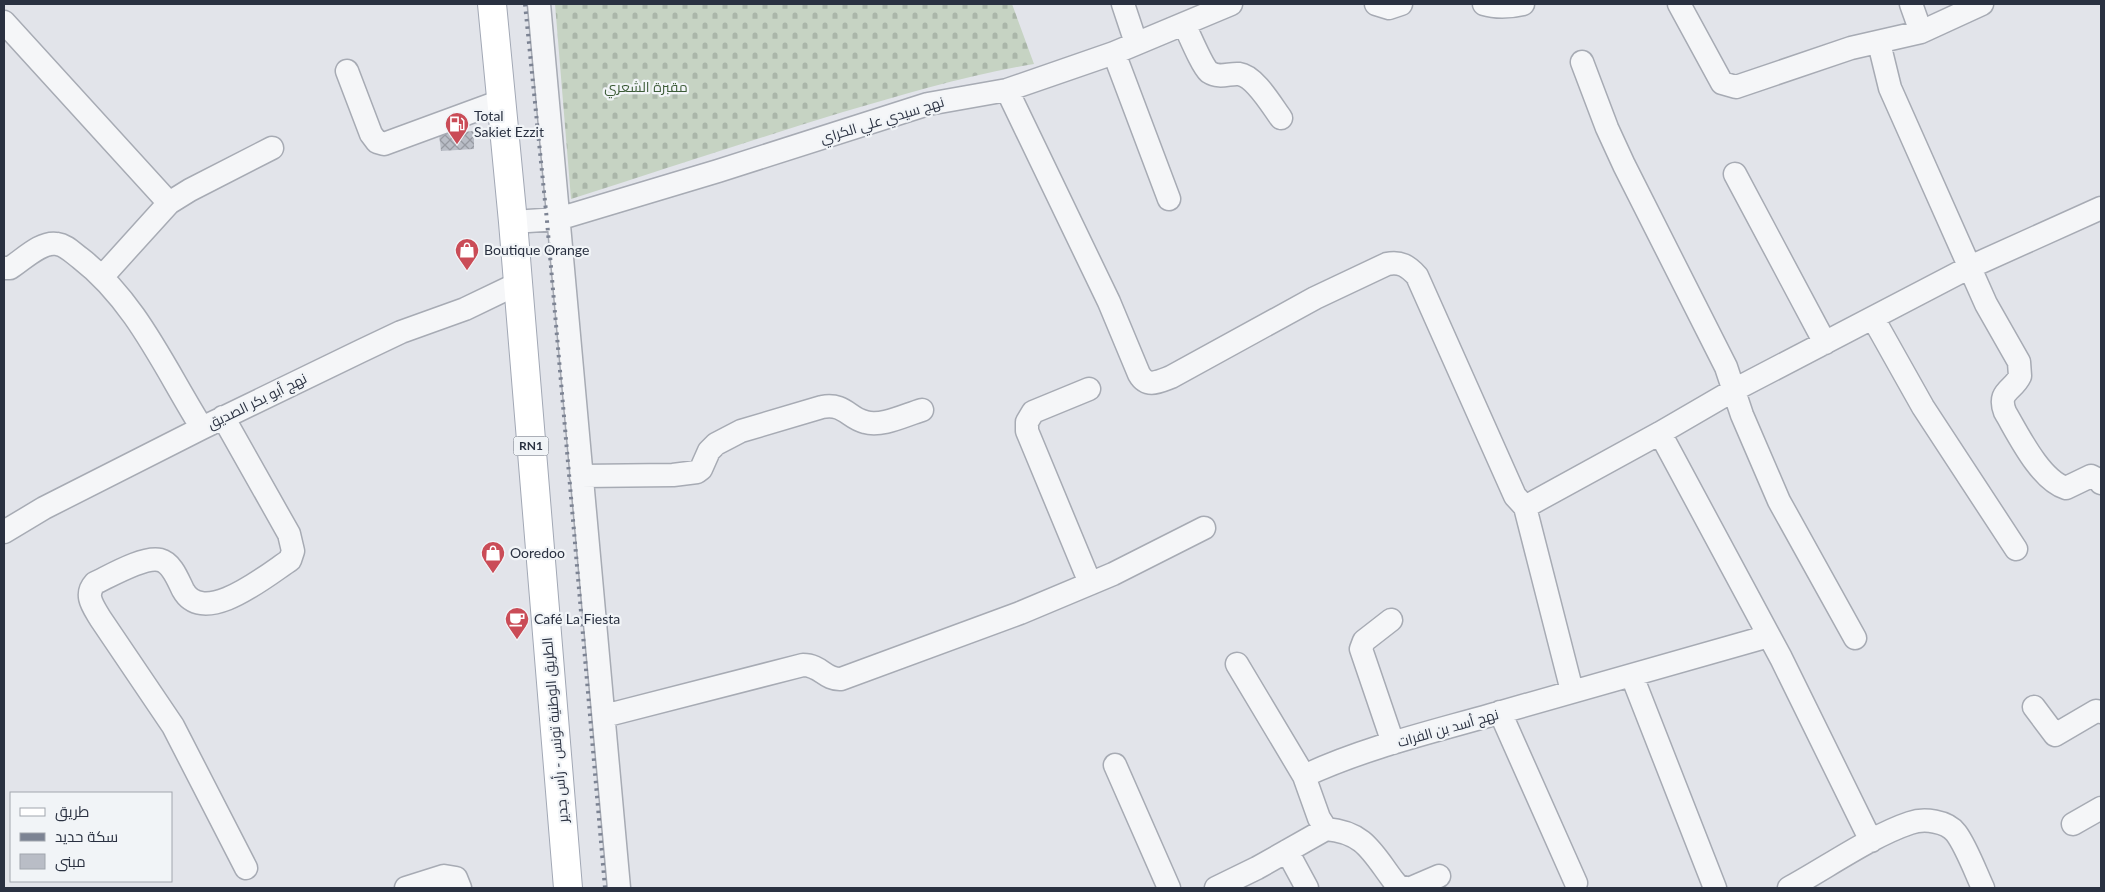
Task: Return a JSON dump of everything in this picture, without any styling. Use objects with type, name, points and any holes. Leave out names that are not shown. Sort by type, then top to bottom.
[{"type":"main road","name":"الطريق الوطنية تونس - رأس جدير","points":[[492,4],[568,888]]},
{"type":"street","points":[[539,4],[619,888]]},
{"type":"street","points":[[1123,4],[1136,43]]},
{"type":"street","name":"نهج سيدي علي الكراي","points":[[512,222],[558,219],[718,171],[928,104],[1007,90],[1114,53],[1231,4]]},
{"type":"street","points":[[1376,4],[1389,8],[1400,4]]},
{"type":"street","points":[[1484,4],[1494,7],[1523,4]]},
{"type":"street","points":[[1679,4],[1722,83],[1736,87],[1851,48],[1921,32],[1982,4]]},
{"type":"street","points":[[1910,4],[1921,32]]},
{"type":"street","points":[[4,22],[169,203]]},
{"type":"street","points":[[1184,24],[1207,70],[1215,75],[1239,74],[1248,77],[1256,84],[1282,118]]},
{"type":"street","points":[[1879,43],[1890,88],[1986,304],[2019,362],[2020,376],[2005,394],[2002,402],[2014,427],[2042,470],[2060,486],[2066,488],[2091,476],[2101,483]]},
{"type":"street","points":[[1114,53],[1169,199]]},
{"type":"street","points":[[1582,62],[1621,158],[1684,287],[1726,367],[1742,415],[1779,501],[1855,638]]},
{"type":"street","points":[[347,72],[371,134],[377,142],[384,144],[501,101]]},
{"type":"street","points":[[1007,90],[1108,302],[1142,380],[1150,384],[1171,377],[1323,294],[1387,264],[1399,263],[1407,266],[1417,276],[1515,496],[1525,507],[1572,691]]},
{"type":"street","points":[[102,277],[169,203],[190,190],[272,148]]},
{"type":"street","points":[[1735,174],[1824,343]]},
{"type":"street","points":[[1525,507],[1734,390],[1824,343],[1970,268],[2101,208]]},
{"type":"street","points":[[4,268],[10,268],[50,244],[64,246],[102,277],[133,314],[202,428]]},
{"type":"street","name":"نهج أبو بكر الصديق","points":[[4,532],[44,508],[223,417],[393,336],[464,309],[517,284]]},
{"type":"street","points":[[1873,318],[1923,407],[2016,549]]},
{"type":"street","points":[[1089,388],[1033,412],[1027,422],[1027,431],[1090,584]]},
{"type":"street","points":[[582,476],[673,475],[697,472],[702,469],[709,451],[716,444],[741,431],[822,407],[834,407],[844,410],[864,422],[874,423],[922,410]]},
{"type":"street","points":[[223,417],[289,534],[293,551],[290,560],[230,598],[218,603],[193,601],[185,593],[168,564],[161,560],[153,559],[143,561],[95,583],[89,594],[100,618],[176,733],[246,868]]},
{"type":"street","points":[[1660,433],[1769,636],[1871,841]]},
{"type":"street","points":[[604,716],[803,666],[813,666],[832,678],[841,679],[1020,613],[1090,584],[1204,528]]},
{"type":"street","points":[[1391,620],[1364,641],[1361,650],[1393,743]]},
{"type":"street","name":"نهج أسد بن الفرات","points":[[1304,776],[1334,763],[1393,743],[1769,636]]},
{"type":"street","points":[[1237,664],[1304,776],[1319,818],[1326,830]]},
{"type":"street","points":[[1632,676],[1716,888]]},
{"type":"street","points":[[2034,707],[2055,735],[2096,710],[2101,712]]},
{"type":"street","points":[[1500,712],[1576,883]]},
{"type":"street","points":[[1115,765],[1169,888]]},
{"type":"street","points":[[2073,824],[2101,808]]},
{"type":"street","points":[[1789,888],[1871,841],[1910,823],[1925,821],[1941,823],[1957,834],[1983,888]]},
{"type":"street","points":[[1216,888],[1241,883],[1287,851],[1326,830],[1337,830],[1359,838],[1366,844],[1398,886],[1406,888]]},
{"type":"street","points":[[1287,851],[1307,888]]},
{"type":"street","points":[[406,888],[444,876],[456,878],[460,888]]},
{"type":"street","points":[[1411,888],[1439,876]]},
{"type":"green space","name":"مقبرة الشعري","points":[[555,4],[1012,4],[1034,64],[961,79],[843,112],[571,199]]},
{"type":"building","points":[[474,131],[474,149],[441,151],[439,134]]},
{"type":"railway","points":[[525,4],[547,221],[605,888]]},
{"type":"place","name":"Total Sakiet Ezzit","points":[[457,145]]},
{"type":"place","name":"Boutique Orange","points":[[467,271]]},
{"type":"place","name":"Ooredoo","points":[[493,574]]},
{"type":"place","name":"Café La Fiesta","points":[[517,640]]}]
